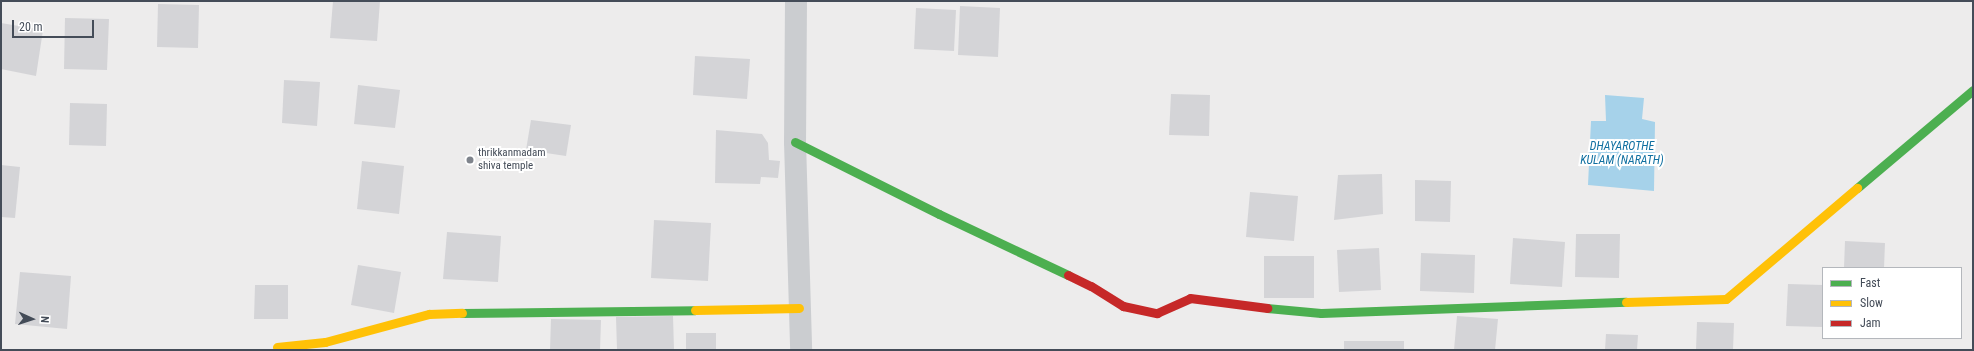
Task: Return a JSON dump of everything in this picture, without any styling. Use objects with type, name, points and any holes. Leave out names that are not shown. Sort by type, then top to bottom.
[{"type":"street","points":[[796,1],[795,142],[798,308],[801,350]]},
{"type":"street","points":[[795,142],[939,214],[1091,286],[1123,306],[1157,313],[1190,298],[1240,306],[1321,313],[1726,299],[1973,90]]},
{"type":"street","points":[[277,347],[325,342],[429,314],[798,308]]},
{"type":"water","name":"DHAYAROTHE KULAM (NARATH)","points":[[1605,95],[1644,98],[1642,119],[1655,122],[1654,191],[1588,185],[1591,121],[1606,121]]},
{"type":"building","points":[[333,1],[380,1],[377,41],[330,38]]},
{"type":"building","points":[[158,4],[199,5],[198,48],[157,47]]},
{"type":"building","points":[[960,6],[1000,8],[998,57],[958,55]]},
{"type":"building","points":[[916,8],[956,10],[954,51],[914,49]]},
{"type":"building","points":[[65,18],[109,19],[107,70],[64,69]]},
{"type":"building","points":[[1,23],[43,30],[36,76],[1,69]]},
{"type":"building","points":[[695,56],[750,59],[747,99],[693,95]]},
{"type":"building","points":[[284,80],[320,82],[317,126],[282,123]]},
{"type":"building","points":[[358,85],[400,90],[395,128],[354,124]]},
{"type":"building","points":[[1171,94],[1210,95],[1209,136],[1169,135]]},
{"type":"building","points":[[70,103],[107,104],[106,146],[69,145]]},
{"type":"building","points":[[531,120],[571,125],[566,156],[526,150]]},
{"type":"building","points":[[716,130],[762,134],[768,143],[769,160],[780,161],[778,178],[761,177],[760,184],[715,183]]},
{"type":"building","points":[[362,161],[404,166],[399,214],[357,209]]},
{"type":"building","points":[[1,165],[20,167],[15,218],[1,217]]},
{"type":"building","points":[[1382,174],[1383,214],[1334,220],[1338,175]]},
{"type":"building","points":[[1415,180],[1451,181],[1450,222],[1415,221]]},
{"type":"building","points":[[1250,192],[1298,196],[1294,241],[1246,237]]},
{"type":"building","points":[[654,220],[711,223],[708,281],[651,278]]},
{"type":"building","points":[[447,232],[501,236],[498,282],[443,279]]},
{"type":"building","points":[[1576,234],[1620,234],[1619,278],[1575,277]]},
{"type":"building","points":[[1513,238],[1565,242],[1562,287],[1510,284]]},
{"type":"building","points":[[1845,241],[1885,243],[1884,267],[1844,267]]},
{"type":"building","points":[[1379,248],[1381,290],[1339,292],[1337,250]]},
{"type":"building","points":[[1421,253],[1475,255],[1474,293],[1420,291]]},
{"type":"building","points":[[1264,256],[1314,256],[1314,298],[1264,298]]},
{"type":"building","points":[[358,265],[401,272],[394,313],[351,305]]},
{"type":"building","points":[[20,272],[71,276],[67,329],[15,324]]},
{"type":"building","points":[[1788,284],[1822,285],[1822,327],[1786,326]]},
{"type":"building","points":[[255,285],[288,285],[288,319],[254,319]]},
{"type":"building","points":[[673,316],[674,350],[617,350],[616,317]]},
{"type":"building","points":[[1457,316],[1498,319],[1495,350],[1454,350]]},
{"type":"building","points":[[551,319],[601,320],[600,350],[550,350]]},
{"type":"building","points":[[1697,322],[1734,323],[1733,350],[1696,350]]},
{"type":"building","points":[[686,333],[716,333],[716,350],[686,350]]},
{"type":"building","points":[[1606,334],[1638,335],[1637,350],[1605,350]]},
{"type":"building","points":[[1344,341],[1404,341],[1404,350],[1344,350]]},
{"type":"traffic: fast","points":[[1857,188],[1973,90]]},
{"type":"traffic: fast","points":[[795,142],[939,214],[1068,275]]},
{"type":"traffic: fast","points":[[1267,308],[1321,313],[1626,302]]},
{"type":"traffic: fast","points":[[462,313],[695,310]]},
{"type":"traffic: slow","points":[[1626,302],[1726,299],[1857,188]]},
{"type":"traffic: slow","points":[[695,310],[799,308]]},
{"type":"traffic: slow","points":[[277,347],[325,342],[429,314],[462,313]]},
{"type":"traffic: jam","points":[[1068,275],[1091,286],[1123,306],[1157,313],[1190,298],[1267,308]]},
{"type":"place","name":"thrikkanmadam shiva temple","points":[[470,160]]}]
